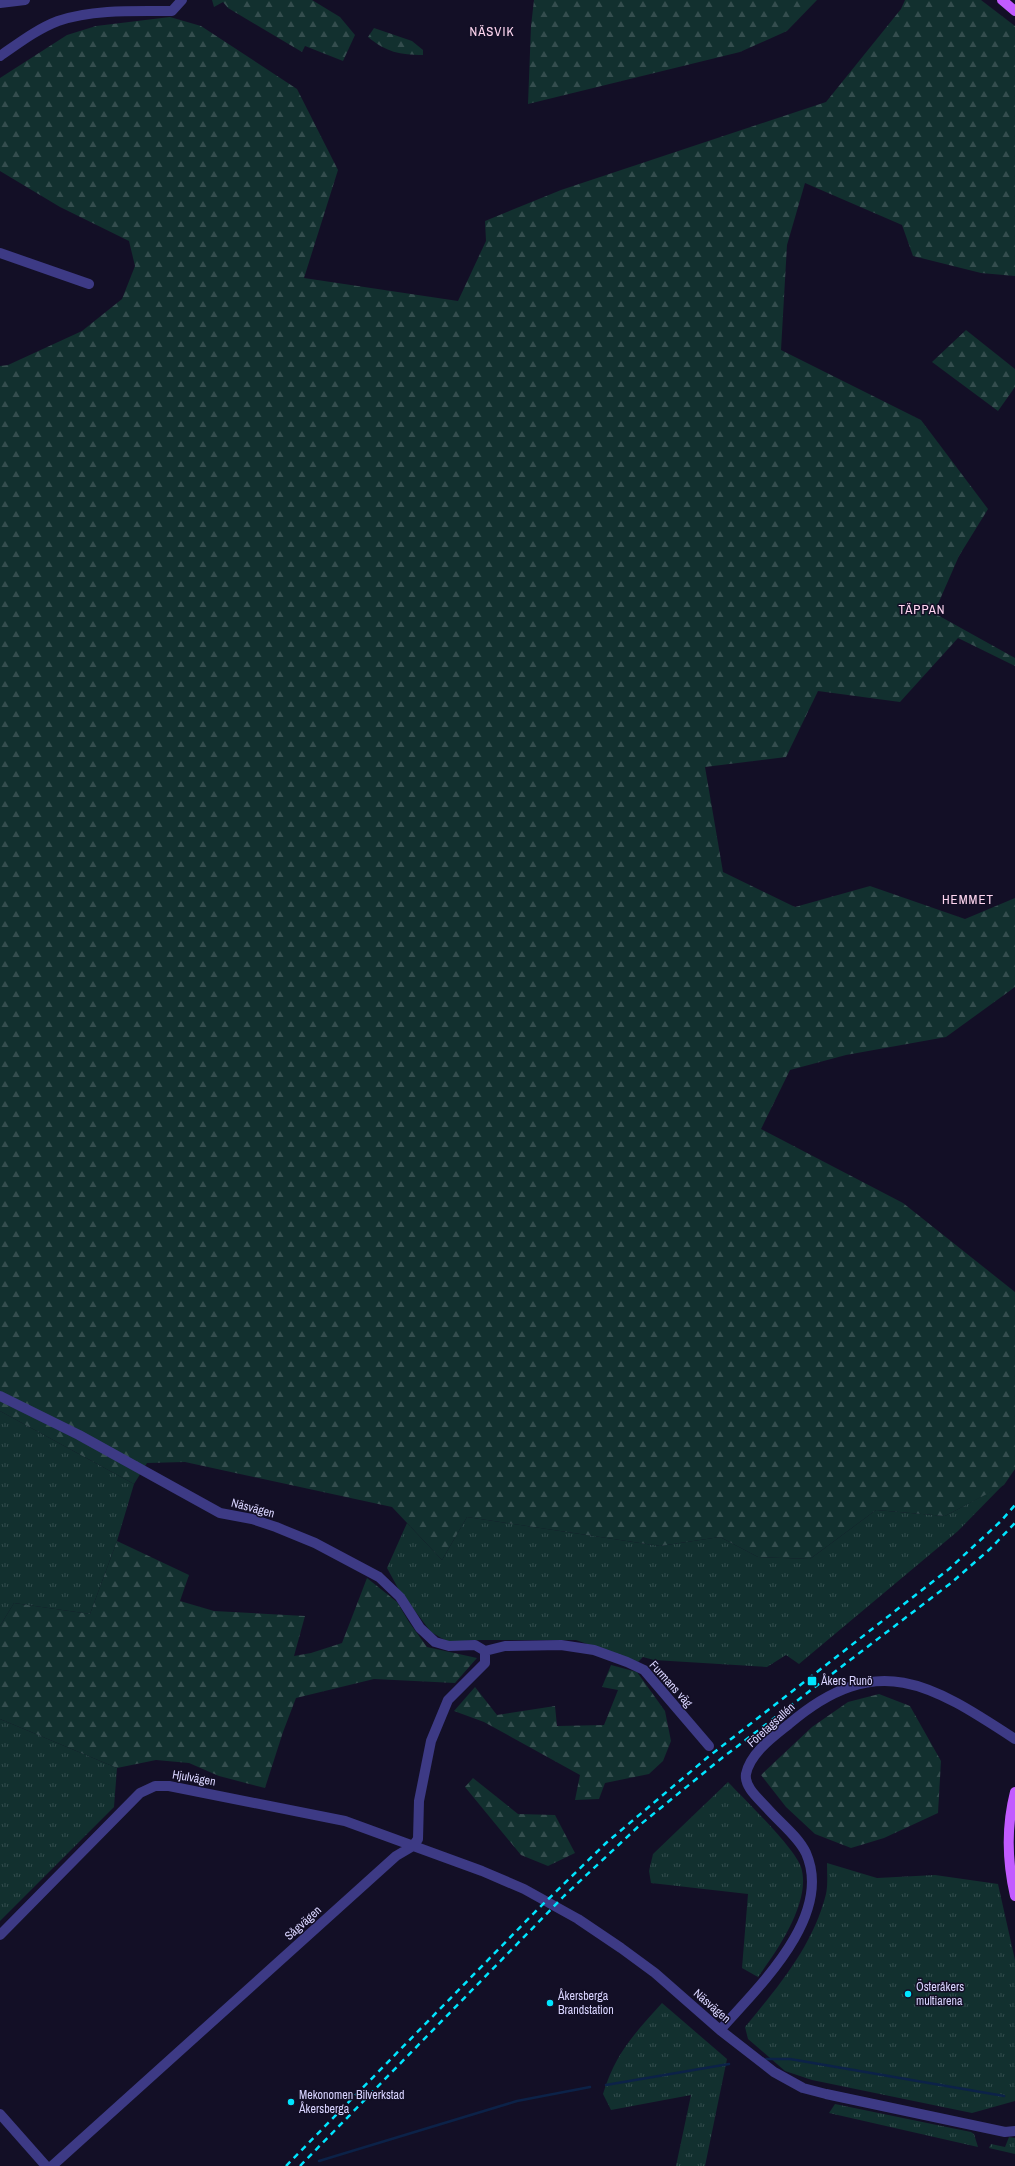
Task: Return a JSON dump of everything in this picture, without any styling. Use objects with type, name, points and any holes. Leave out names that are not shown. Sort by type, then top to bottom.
[{"type":"main road","points":[[1002,0],[1015,11]]},
{"type":"main road","points":[[1015,1792],[1009,1824],[1008,1846],[1015,1896]]},
{"type":"street","points":[[0,4],[25,0]]},
{"type":"street","points":[[0,56],[33,33],[58,21],[79,15],[172,11],[182,0]]},
{"type":"street","points":[[0,253],[89,284]]},
{"type":"street","name":"Näsvägen","points":[[0,1396],[79,1435],[220,1513],[252,1519],[315,1543],[379,1577],[400,1597],[420,1628],[435,1642],[449,1646],[475,1645],[485,1652]]},
{"type":"street","name":"Furmans väg","points":[[485,1652],[505,1646],[561,1645],[594,1650],[627,1662],[644,1670],[709,1746]]},
{"type":"street","points":[[414,1846],[418,1839],[419,1801],[431,1741],[448,1700],[485,1663],[485,1652]]},
{"type":"street","name":"Företagsallén","points":[[720,2030],[777,1966],[796,1936],[811,1895],[812,1874],[806,1852],[798,1841],[758,1798],[746,1779],[751,1762],[772,1739],[822,1699],[848,1686],[870,1682],[894,1681],[918,1685],[968,1708],[1015,1739]]},
{"type":"street","name":"Hjulvägen","points":[[0,1936],[140,1793],[155,1786],[169,1786],[345,1821],[414,1846]]},
{"type":"street","name":"Näsvägen","points":[[414,1846],[482,1870],[517,1886],[608,1938],[643,1964],[720,2030],[774,2072],[803,2088],[1005,2132],[1015,2131]]},
{"type":"street","name":"Sågvägen","points":[[52,2166],[396,1856],[414,1846]]},
{"type":"street","points":[[0,2114],[46,2166]]},
{"type":"green space","points":[[212,0],[312,0],[340,17],[355,35],[343,61],[305,46],[302,52],[228,8],[223,2],[214,7]]},
{"type":"green space","points":[[534,0],[817,0],[787,31],[740,52],[528,104],[531,26]]},
{"type":"green space","points":[[905,0],[981,0],[1015,26],[1015,276],[981,273],[913,256],[902,225],[805,183],[787,245],[781,350],[921,420],[988,509],[959,556],[934,613],[1015,658],[1015,666],[958,638],[900,702],[818,691],[786,757],[705,767],[723,872],[795,907],[870,886],[965,919],[1015,898],[1015,987],[946,1037],[846,1055],[790,1070],[761,1129],[903,1203],[1015,1292],[1015,1469],[1004,1485],[945,1516],[876,1510],[810,1559],[758,1557],[720,1537],[660,1546],[467,1517],[442,1560],[392,1507],[185,1462],[147,1463],[134,1484],[0,1411],[0,366],[8,365],[82,331],[122,299],[135,266],[129,241],[60,207],[0,171],[0,78],[67,35],[96,26],[170,17],[201,26],[297,89],[338,170],[304,278],[458,301],[486,241],[485,221],[561,190],[826,102],[901,9]]},
{"type":"green space","points":[[374,28],[412,41],[423,50],[423,55],[394,52],[381,46],[368,37]]},
{"type":"green space","points":[[966,330],[1015,369],[1015,387],[998,411],[932,362]]},
{"type":"green space","points":[[0,1411],[134,1484],[117,1541],[90,1614],[14,1603],[0,1626]]},
{"type":"green space","points":[[1003,1485],[958,1531],[799,1664],[786,1655],[767,1667],[654,1660],[643,1657],[638,1662],[576,1640],[478,1640],[448,1642],[431,1632],[399,1590],[387,1568],[407,1523],[442,1560],[467,1517],[660,1546],[720,1537],[758,1557],[810,1559],[876,1510],[945,1516]]},
{"type":"green space","points":[[117,1541],[189,1575],[180,1601],[214,1611],[305,1616],[294,1656],[311,1653],[342,1643],[367,1578],[397,1602],[427,1647],[477,1658],[455,1683],[374,1679],[296,1698],[283,1732],[265,1788],[219,1776],[189,1763],[156,1760],[117,1768],[0,1719],[0,1626],[14,1603],[90,1614]]},
{"type":"green space","points":[[611,1665],[637,1672],[665,1711],[671,1741],[663,1761],[649,1774],[605,1783],[599,1799],[575,1800],[580,1775],[484,1722],[454,1711],[475,1687],[497,1715],[555,1706],[557,1726],[604,1725],[618,1690],[602,1687]]},
{"type":"green space","points":[[879,1694],[910,1706],[941,1761],[938,1813],[884,1838],[851,1848],[815,1834],[786,1807],[761,1775],[812,1727],[848,1702]]},
{"type":"green space","points":[[0,1719],[117,1768],[114,1807],[0,1921]]},
{"type":"green space","points":[[473,1778],[518,1814],[555,1815],[575,1853],[548,1866],[521,1855],[465,1787]]},
{"type":"green space","points":[[728,1782],[779,1836],[797,1858],[801,1867],[803,1880],[802,1895],[791,1925],[783,1940],[758,1977],[742,1968],[748,1894],[651,1883],[649,1871],[653,1854]]},
{"type":"green space","points":[[827,1863],[877,1878],[935,1875],[998,1884],[1015,1960],[1015,2101],[972,2113],[812,2080],[785,2071],[748,2039],[745,2027],[782,1981],[793,1965],[812,1931],[826,1894]]},
{"type":"green space","points":[[662,2003],[727,2059],[705,2166],[676,2166],[691,2095],[611,2110],[603,2094],[613,2067],[626,2045]]},
{"type":"green space","points":[[835,2104],[971,2132],[974,2134],[978,2147],[829,2113]]},
{"type":"green space","points":[[1009,2137],[1015,2138],[1015,2154],[989,2148],[991,2144],[1005,2147]]},
{"type":"waterway","points":[[766,2059],[790,2059],[1004,2096]]},
{"type":"waterway","points":[[606,2085],[729,2064]]},
{"type":"waterway","points":[[319,2161],[517,2101],[590,2087]]},
{"type":"railway","points":[[286,2166],[535,1912],[606,1843],[708,1757],[949,1569],[1001,1521],[1015,1505]]},
{"type":"railway","points":[[300,2166],[564,1896],[641,1824],[722,1758],[951,1583],[990,1549],[1015,1523]]},
{"type":"place","name":"Åkers Runö","points":[[812,1681]]},
{"type":"place","name":"Österåkers multiarena","points":[[908,1994]]},
{"type":"place","name":"Åkersberga Brandstation","points":[[550,2003]]},
{"type":"place","name":"Mekonomen Bilverkstad Åkersberga","points":[[291,2102]]},
{"type":"district","name":"NÄSVIK","points":[[492,31]]},
{"type":"district","name":"TÄPPAN","points":[[922,609]]},
{"type":"district","name":"HEMMET","points":[[968,899]]}]
